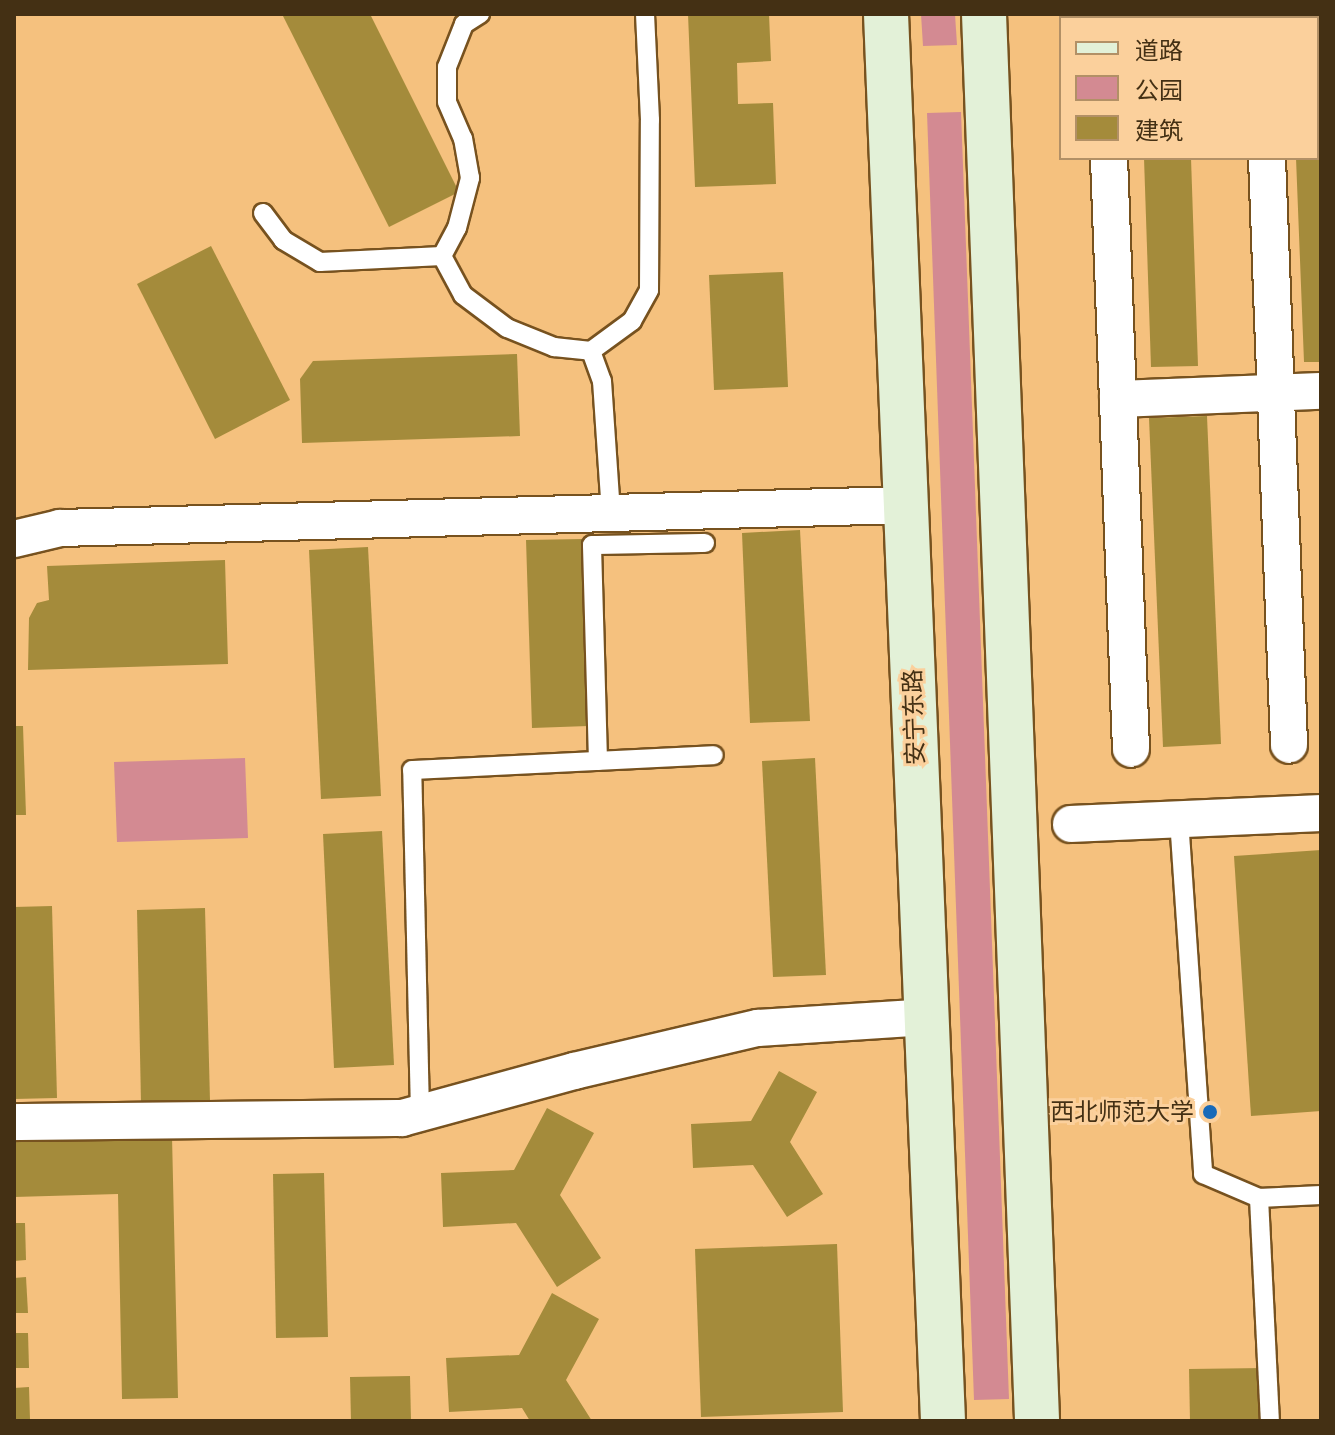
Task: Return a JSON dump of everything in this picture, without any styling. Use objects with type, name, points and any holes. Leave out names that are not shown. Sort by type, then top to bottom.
[{"type":"main road","name":"安宁东路","points":[[886,14],[943,1421]]},
{"type":"main road","points":[[984,14],[1037,1421]]},
{"type":"street","points":[[1109,160],[1131,749]]},
{"type":"street","points":[[1267,160],[1289,745]]},
{"type":"street","points":[[1118,399],[1321,391]]},
{"type":"street","points":[[14,539],[60,528],[906,505]]},
{"type":"street","points":[[1071,824],[1321,813]]},
{"type":"street","points":[[14,1122],[402,1118],[574,1071],[758,1028],[927,1017]]},
{"type":"lane","points":[[442,256],[457,228],[470,178],[463,139],[447,102],[447,67],[464,24],[480,14]]},
{"type":"lane","points":[[442,256],[463,295],[507,328],[554,347],[591,351],[632,321],[649,290],[650,120],[645,14]]},
{"type":"lane","points":[[263,213],[283,240],[320,262],[442,256]]},
{"type":"lane","points":[[591,351],[602,381],[611,513]]},
{"type":"lane","points":[[598,761],[592,545],[705,543]]},
{"type":"lane","points":[[420,1113],[412,770],[714,755]]},
{"type":"lane","points":[[1179,819],[1203,1174],[1259,1198],[1321,1195]]},
{"type":"lane","points":[[1259,1198],[1270,1421]]},
{"type":"green space","points":[[921,14],[955,14],[957,45],[923,46]]},
{"type":"green space","points":[[961,112],[1009,1399],[974,1400],[927,113]]},
{"type":"green space","points":[[245,758],[248,838],[117,842],[114,762]]},
{"type":"building","points":[[282,14],[370,14],[459,192],[389,227]]},
{"type":"building","points":[[688,14],[769,14],[771,61],[737,63],[738,104],[773,103],[776,184],[695,187]]},
{"type":"building","points":[[1321,48],[1321,362],[1304,362],[1296,160],[1319,160]]},
{"type":"building","points":[[1144,160],[1191,160],[1198,366],[1151,367]]},
{"type":"building","points":[[211,246],[290,400],[215,439],[137,284]]},
{"type":"building","points":[[783,272],[788,387],[714,390],[709,275]]},
{"type":"building","points":[[517,354],[520,436],[302,443],[300,379],[313,361]]},
{"type":"building","points":[[1207,416],[1221,744],[1163,747],[1149,418]]},
{"type":"building","points":[[800,530],[810,721],[750,723],[742,533]]},
{"type":"building","points":[[583,539],[588,726],[532,728],[526,540]]},
{"type":"building","points":[[368,547],[381,796],[321,799],[309,550]]},
{"type":"building","points":[[225,560],[228,664],[28,670],[29,618],[37,603],[49,600],[47,566]]},
{"type":"building","points":[[14,726],[23,726],[26,815],[14,815]]},
{"type":"building","points":[[815,758],[826,975],[773,977],[762,761]]},
{"type":"building","points":[[382,831],[394,1065],[334,1068],[323,834]]},
{"type":"building","points":[[1321,850],[1321,1111],[1251,1116],[1234,856]]},
{"type":"building","points":[[52,906],[57,1098],[14,1099],[14,907]]},
{"type":"building","points":[[205,908],[210,1101],[141,1102],[137,910]]},
{"type":"building","points":[[779,1071],[817,1092],[790,1142],[823,1194],[787,1217],[753,1165],[693,1168],[691,1124],[751,1121]]},
{"type":"building","points":[[547,1108],[594,1133],[560,1195],[601,1258],[557,1287],[516,1223],[443,1227],[441,1173],[514,1170]]},
{"type":"building","points":[[172,1136],[178,1398],[122,1399],[118,1194],[14,1197],[14,1139]]},
{"type":"building","points":[[324,1173],[328,1337],[276,1338],[273,1174]]},
{"type":"building","points":[[14,1223],[25,1223],[26,1260],[14,1261]]},
{"type":"building","points":[[837,1244],[843,1412],[701,1417],[695,1249]]},
{"type":"building","points":[[26,1277],[28,1313],[14,1313],[14,1278]]},
{"type":"building","points":[[552,1293],[599,1319],[566,1380],[592,1421],[530,1421],[522,1408],[449,1412],[446,1358],[519,1355]]},
{"type":"building","points":[[14,1333],[28,1333],[29,1368],[14,1368]]},
{"type":"building","points":[[1264,1368],[1265,1421],[1190,1421],[1189,1369]]},
{"type":"building","points":[[410,1376],[411,1421],[351,1421],[350,1377]]},
{"type":"building","points":[[29,1387],[30,1420],[14,1421],[14,1388]]},
{"type":"place","name":"西北师范大学","points":[[1210,1112]]}]
